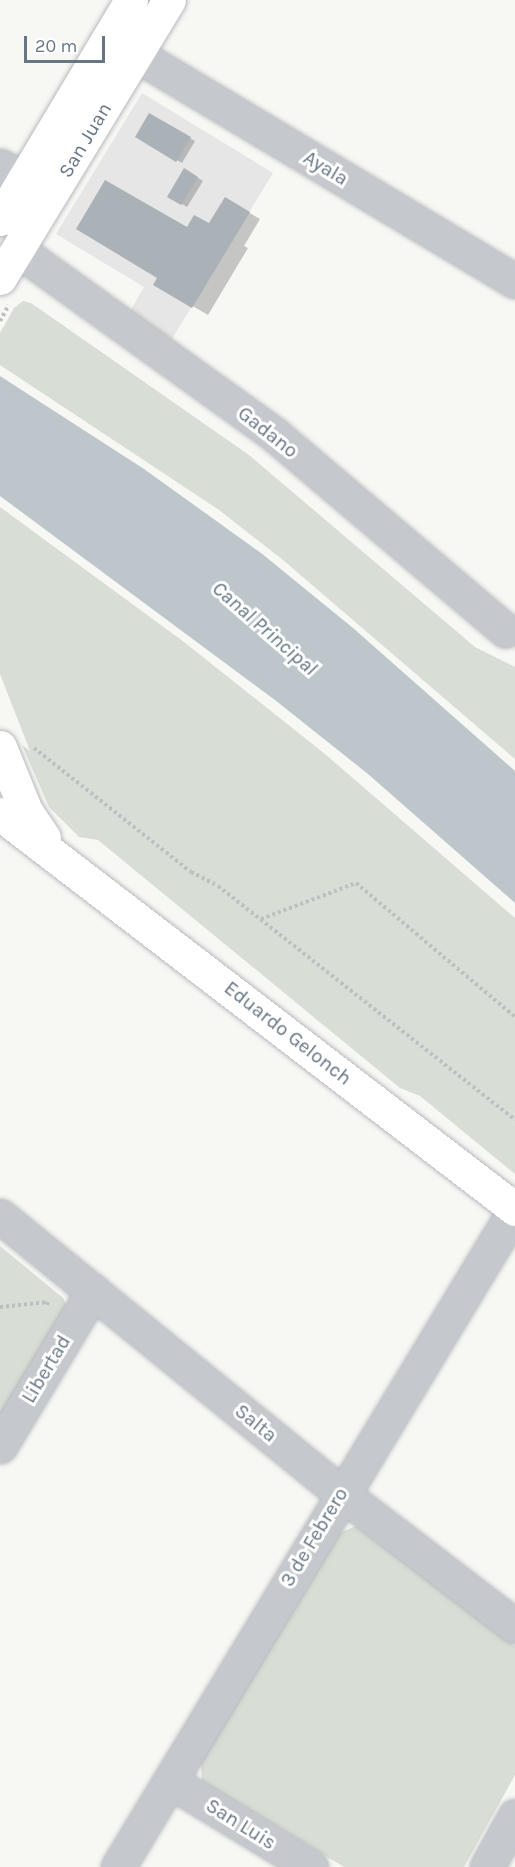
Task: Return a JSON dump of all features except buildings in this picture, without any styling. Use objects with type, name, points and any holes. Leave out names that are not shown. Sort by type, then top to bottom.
[{"type":"main road","name":"San Juan","points":[[0,219],[12,173],[131,0]]},
{"type":"main road","name":"San Juan","points":[[7,287],[18,250],[169,0]]},
{"type":"main road","name":"Eduardo Gelonch","points":[[14,745],[26,811],[61,857]]},
{"type":"main road","name":"Eduardo Gelonch","points":[[0,814],[61,857],[515,1209]]},
{"type":"street","name":"Ayala","points":[[137,55],[515,281]]},
{"type":"street","name":"Gadano","points":[[18,250],[275,435],[505,630]]},
{"type":"street","name":"3 de Febrero","points":[[118,1867],[340,1493],[515,1209]]},
{"type":"street","name":"Salta","points":[[0,1216],[340,1493],[515,1626]]},
{"type":"street","name":"Libertad","points":[[0,1446],[93,1291]]},
{"type":"street","name":"San Luis","points":[[170,1781],[311,1867]]},
{"type":"street","points":[[487,1867],[515,1816]]},
{"type":"path","points":[[0,321],[7,287]]},
{"type":"path","points":[[14,745],[191,872],[218,886],[515,1120]]},
{"type":"path","points":[[261,920],[356,883],[515,1017]]},
{"type":"path","points":[[0,1307],[48,1302],[44,1311]]},
{"type":"shaded area","points":[[142,93],[273,173],[172,339],[129,313],[144,287],[56,234]]},
{"type":"shaded area","points":[[23,301],[31,303],[249,455],[475,647],[515,667],[515,759],[283,560],[219,510],[0,365],[0,333],[14,308]]},
{"type":"shaded area","points":[[0,507],[184,642],[325,754],[515,918],[515,1174],[420,1096],[400,1088],[98,840],[79,837],[49,807],[22,745],[30,751],[0,674]]},
{"type":"shaded area","points":[[0,1246],[63,1298],[67,1307],[0,1422]]},
{"type":"shaded area","points":[[356,1526],[515,1646],[515,1775],[464,1867],[344,1867],[202,1781],[200,1758],[337,1534]]},
{"type":"water","name":"Canal Principal","points":[[0,376],[144,469],[261,553],[353,628],[515,771],[515,903],[368,774],[275,700],[0,496]]}]
